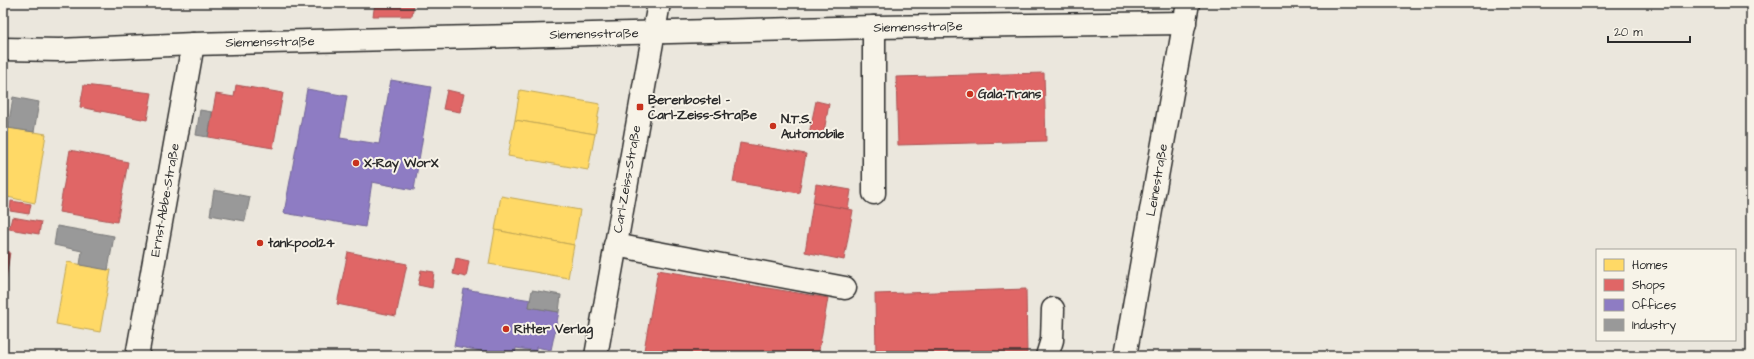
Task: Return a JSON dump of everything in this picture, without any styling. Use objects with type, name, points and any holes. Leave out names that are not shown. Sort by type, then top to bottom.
[{"type":"street","name":"Carl-Zeiss-Straße","points":[[596,356],[659,3]]},
{"type":"street","name":"Siemensstraße","points":[[3,49],[59,50],[193,44],[874,27],[1187,13]]},
{"type":"street","name":"Leinestraße","points":[[1125,356],[1187,13]]},
{"type":"street","points":[[874,27],[874,193]]},
{"type":"street","name":"Ernst-Abbe-Straße","points":[[137,356],[193,44]]},
{"type":"street","points":[[615,246],[845,288]]},
{"type":"street","points":[[1047,356],[1052,340],[1053,309]]},
{"type":"building: Homes","points":[[520,90],[600,104],[595,134],[515,120]]},
{"type":"building: Homes","points":[[515,120],[595,134],[588,170],[508,156]]},
{"type":"building: Homes","points":[[5,127],[46,134],[35,203],[3,196],[3,139]]},
{"type":"building: Homes","points":[[501,196],[580,210],[574,245],[495,230]]},
{"type":"building: Homes","points":[[495,230],[574,245],[568,278],[489,264]]},
{"type":"building: Homes","points":[[67,262],[111,270],[100,332],[56,324]]},
{"type":"building: Shops","points":[[375,3],[414,3],[412,16],[373,16]]},
{"type":"building: Shops","name":"Gala-Trans","points":[[1044,73],[1046,141],[898,145],[896,77]]},
{"type":"building: Shops","points":[[84,85],[152,93],[147,120],[80,107]]},
{"type":"building: Shops","points":[[236,85],[283,93],[273,148],[208,137],[216,94],[234,97]]},
{"type":"building: Shops","points":[[447,90],[464,94],[460,112],[443,109]]},
{"type":"building: Shops","points":[[816,101],[829,104],[823,137],[809,134]]},
{"type":"building: Shops","points":[[740,143],[806,154],[799,193],[733,182]]},
{"type":"building: Shops","points":[[70,150],[128,162],[117,222],[59,212]]},
{"type":"building: Shops","points":[[816,184],[851,190],[848,209],[813,203]]},
{"type":"building: Shops","points":[[11,201],[31,204],[29,214],[10,211]]},
{"type":"building: Shops","points":[[813,203],[853,210],[844,260],[805,252]]},
{"type":"building: Shops","points":[[12,217],[41,222],[39,234],[9,229]]},
{"type":"building: Shops","points":[[3,251],[10,252],[3,298]]},
{"type":"building: Shops","points":[[348,252],[407,264],[396,316],[337,304]]},
{"type":"building: Shops","points":[[456,258],[469,261],[466,277],[453,274]]},
{"type":"building: Shops","points":[[421,270],[434,272],[432,288],[418,285]]},
{"type":"building: Shops","points":[[658,270],[828,298],[818,356],[643,356]]},
{"type":"building: Shops","points":[[1026,289],[1027,353],[876,356],[875,294]]},
{"type":"building: Offices","name":"X-Ray WorX","points":[[391,80],[431,87],[414,190],[372,182],[365,227],[284,213],[307,89],[347,96],[340,138],[379,144]]},
{"type":"building: Offices","name":"Ritter Verlag","points":[[464,289],[531,300],[529,307],[559,312],[551,350],[536,347],[536,351],[516,348],[515,356],[508,356],[454,346]]},
{"type":"building: Industry","points":[[13,97],[39,102],[34,132],[8,128]]},
{"type":"building: Industry","points":[[200,110],[212,112],[208,137],[196,135]]},
{"type":"building: Industry","points":[[214,190],[250,197],[245,221],[210,215]]},
{"type":"building: Industry","points":[[57,226],[114,236],[108,270],[80,265],[82,251],[54,245]]},
{"type":"building: Industry","points":[[532,290],[561,295],[559,312],[529,307]]},
{"type":"place","name":"Gala-Trans","points":[[970,94]]},
{"type":"place","name":"Berenbostel - Carl-Zeiss-Straße","points":[[640,107]]},
{"type":"place","name":"N.T.S. Automobile","points":[[773,126]]},
{"type":"place","name":"X-Ray WorX","points":[[356,163]]},
{"type":"place","name":"tankpool24","points":[[260,243]]},
{"type":"place","name":"Ritter Verlag","points":[[506,329]]}]
